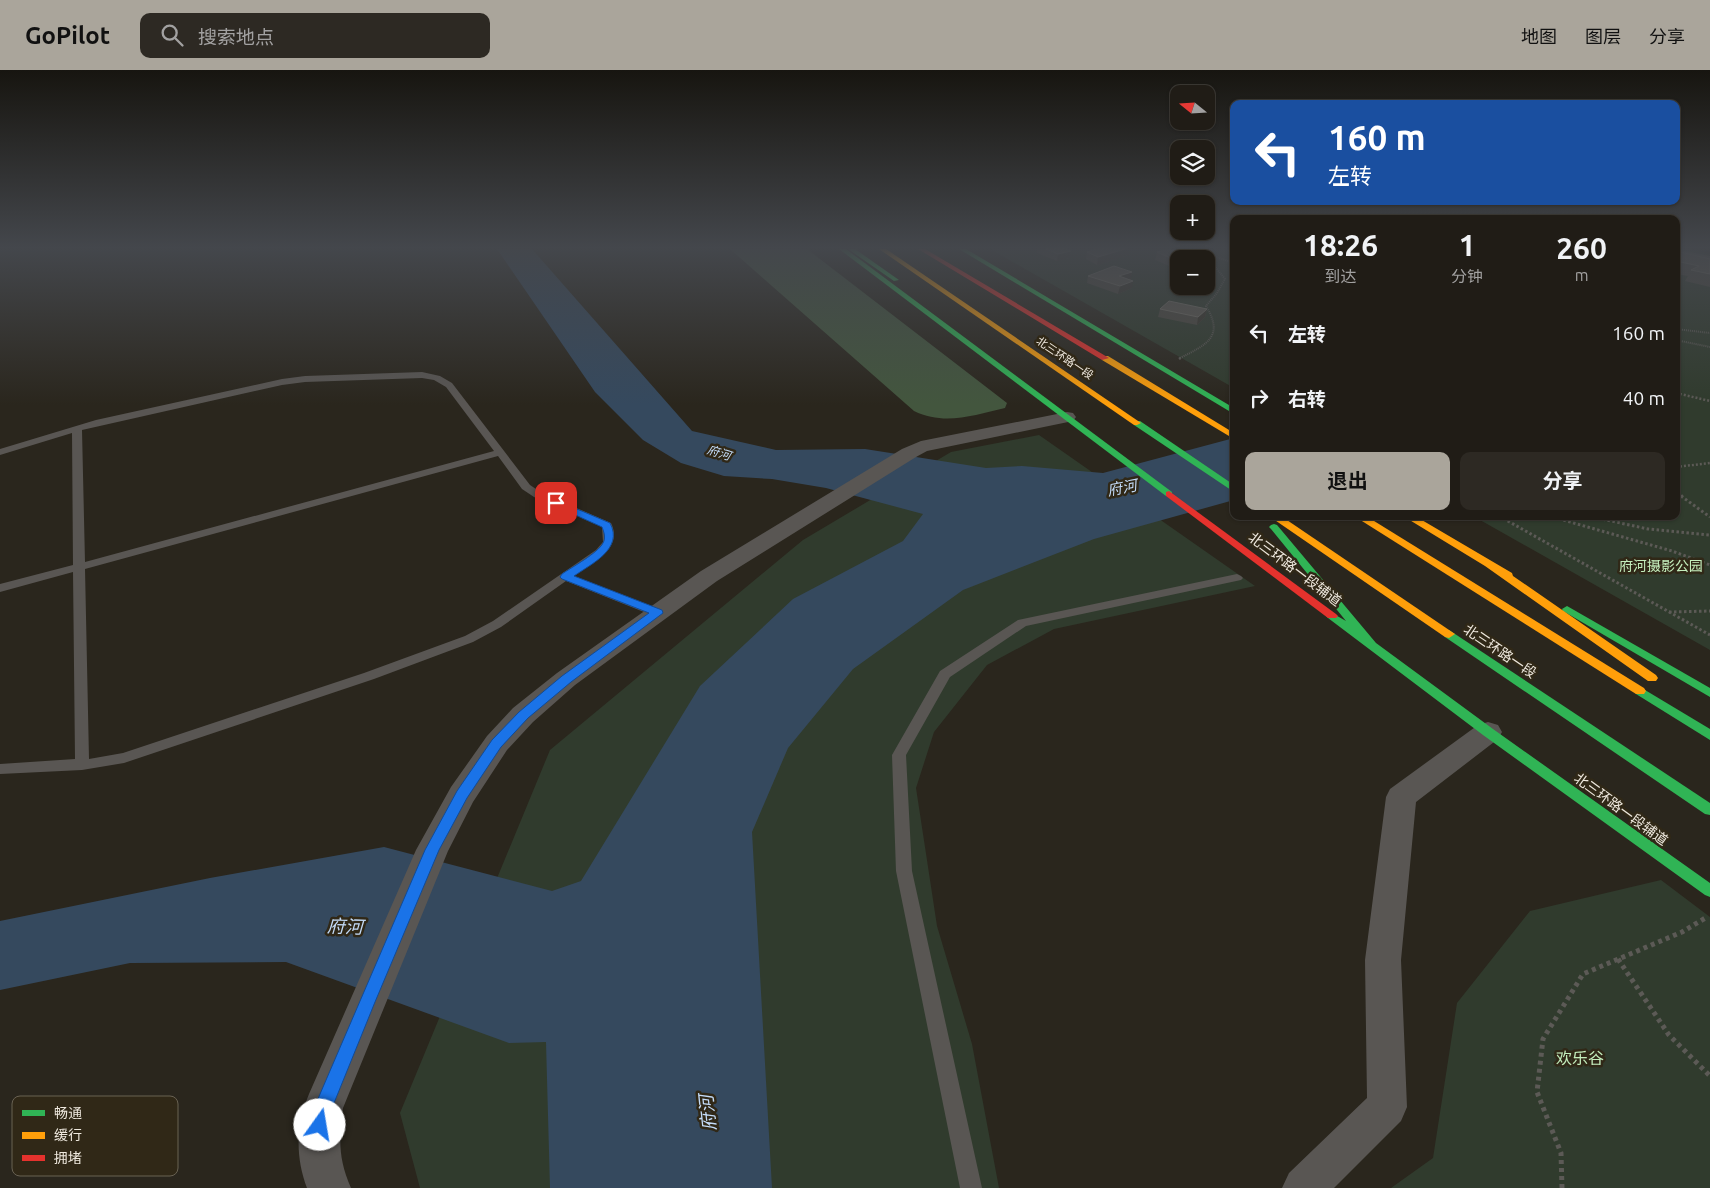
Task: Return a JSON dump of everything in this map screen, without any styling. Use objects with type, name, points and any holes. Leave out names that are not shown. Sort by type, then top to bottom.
[{"type":"main road","name":"北三环路一段辅道","points":[[912,301],[1488,732],[1710,891]]},
{"type":"main road","points":[[928,301],[973,332]]},
{"type":"main road","name":"北三环路一段","points":[[959,301],[1230,486]]},
{"type":"main road","name":"北三环路一段","points":[[1009,301],[1136,376],[1230,435]]},
{"type":"main road","points":[[1034,301],[1065,320],[1136,376]]},
{"type":"main road","points":[[1049,301],[1230,410]]},
{"type":"main road","points":[[1071,392],[1176,448]]},
{"type":"main road","points":[[1268,520],[1370,643]]},
{"type":"main road","name":"北三环路一段","points":[[1280,520],[1710,810]]},
{"type":"main road","points":[[1365,520],[1710,735]]},
{"type":"main road","points":[[1415,520],[1710,693]]},
{"type":"main road","points":[[1485,561],[1662,686]]},
{"type":"street","points":[[329,1188],[323,1173],[318,1142],[323,1108],[432,850],[462,795],[497,743],[524,715],[566,679],[658,613],[718,571],[909,453],[928,445],[1067,417]]},
{"type":"street","points":[[1304,1188],[1387,1107],[1383,960],[1400,797],[1488,732]]},
{"type":"lane","points":[[0,452],[77,428],[282,382],[305,379],[422,375],[443,379],[449,385],[526,487],[538,495],[607,526],[610,536],[608,543],[600,552],[566,577],[497,624],[456,645],[124,758],[82,764],[0,769]]},
{"type":"lane","points":[[77,428],[82,764]]},
{"type":"lane","points":[[0,588],[500,453]]},
{"type":"lane","points":[[566,577],[658,613]]},
{"type":"lane","points":[[971,1188],[904,871],[899,755],[945,674],[1022,623],[1237,578]]},
{"type":"path","points":[[1178,359],[1208,343],[1215,329],[1214,318],[1206,306],[1210,301]]},
{"type":"path","points":[[1680,329],[1710,333]]},
{"type":"path","points":[[1680,341],[1710,347]]},
{"type":"path","points":[[1680,394],[1710,401]]},
{"type":"path","points":[[1680,467],[1710,463]]},
{"type":"path","points":[[1680,494],[1710,518]]},
{"type":"path","points":[[1506,520],[1710,635]]},
{"type":"path","points":[[1564,520],[1710,564]]},
{"type":"path","points":[[1605,520],[1648,530],[1710,534]]},
{"type":"path","points":[[1669,612],[1710,611]]},
{"type":"path","points":[[1562,1188],[1561,1153],[1537,1092],[1543,1039],[1583,974],[1682,932],[1710,914]]},
{"type":"path","points":[[1618,959],[1670,1035],[1710,1076]]},
{"type":"green space","points":[[789,301],[875,301],[1007,403],[1005,408],[960,418],[937,418],[914,411]]},
{"type":"green space","points":[[1082,301],[1230,301],[1230,386]]},
{"type":"green space","name":"府河摄影公园","points":[[1680,301],[1710,301],[1710,650],[1480,520],[1680,520]]},
{"type":"green space","points":[[1039,435],[1255,586],[1054,629],[987,665],[934,732],[916,788],[937,926],[972,1044],[999,1188],[420,1188],[400,1113],[550,750],[803,540],[951,452]]},
{"type":"green space","name":"欢乐谷","points":[[1661,880],[1710,917],[1710,1188],[1391,1188],[1433,1158],[1457,1003],[1530,911]]},
{"type":"water","name":"府河","points":[[533,301],[578,301],[692,431],[776,450],[865,449],[986,468],[1022,466],[1103,473],[1230,439],[1230,501],[1094,539],[963,590],[853,669],[788,748],[752,832],[772,1188],[550,1188],[546,1042],[509,1043],[286,962],[130,963],[0,990],[0,921],[210,878],[384,847],[552,891],[581,881],[700,686],[793,599],[903,541],[923,514],[826,488],[772,479],[724,476],[681,463],[643,440],[595,392]]},
{"type":"building","points":[[1170,301],[1207,309],[1198,317],[1160,309]]},
{"type":"traffic: fast","points":[[912,301],[1169,494]]},
{"type":"traffic: fast","points":[[1049,301],[1230,410]]},
{"type":"traffic: fast","points":[[1137,423],[1230,486]]},
{"type":"traffic: fast","points":[[1274,527],[1370,643]]},
{"type":"traffic: fast","points":[[1567,609],[1710,693]]},
{"type":"traffic: fast","points":[[1332,616],[1488,732],[1710,891]]},
{"type":"traffic: fast","points":[[1449,634],[1710,810]]},
{"type":"traffic: fast","points":[[1640,691],[1710,735]]},
{"type":"traffic: slow","points":[[958,301],[1137,423]]},
{"type":"traffic: slow","points":[[1105,358],[1230,435]]},
{"type":"traffic: slow","points":[[1280,520],[1449,634]]},
{"type":"traffic: slow","points":[[1365,520],[1640,691]]},
{"type":"traffic: slow","points":[[1415,520],[1508,575]]},
{"type":"traffic: slow","points":[[1485,561],[1652,678]]},
{"type":"traffic: jam","points":[[1009,301],[1105,358]]},
{"type":"traffic: jam","points":[[1169,494],[1332,616]]},
{"type":"route","points":[[320,1125],[323,1108],[352,1036],[432,850],[462,795],[497,743],[524,715],[566,679],[658,613],[566,577],[600,552],[608,543],[610,536],[607,526],[593,518],[556,503]]}]
